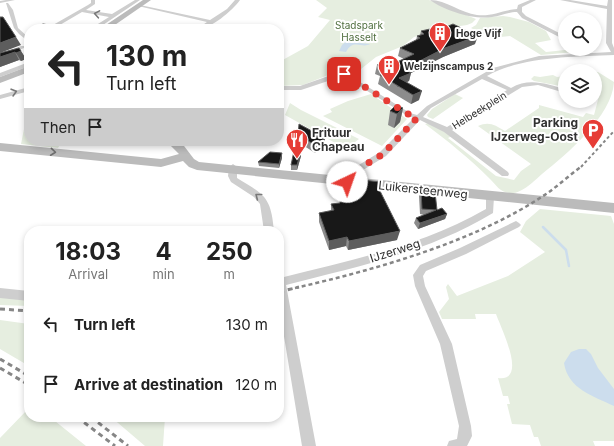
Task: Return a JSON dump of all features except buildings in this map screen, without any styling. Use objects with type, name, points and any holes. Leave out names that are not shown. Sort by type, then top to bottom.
[{"type":"main road","points":[[111,24],[139,3],[148,0]]},
{"type":"main road","points":[[0,80],[24,71]]},
{"type":"main road","points":[[173,146],[185,160]]},
{"type":"main road","name":"Luikersteenweg","points":[[0,147],[158,163],[185,160],[193,169],[225,172],[232,169],[490,197],[614,208]]},
{"type":"street","points":[[0,7],[13,0]]},
{"type":"street","points":[[59,24],[93,4],[93,0]]},
{"type":"street","points":[[209,24],[229,10],[238,0]]},
{"type":"street","points":[[437,1],[476,16],[492,16],[518,10],[520,6],[534,0]]},
{"type":"street","points":[[562,0],[610,8]]},
{"type":"street","points":[[610,0],[609,42],[610,47],[614,52]]},
{"type":"street","points":[[0,2],[7,3],[11,9],[14,26],[24,37]]},
{"type":"street","points":[[101,24],[113,16],[139,3],[212,22]]},
{"type":"street","points":[[518,10],[524,17],[558,34]]},
{"type":"street","points":[[82,11],[113,16]]},
{"type":"street","points":[[509,16],[524,17]]},
{"type":"street","points":[[0,56],[24,47]]},
{"type":"street","points":[[602,53],[614,52]]},
{"type":"street","points":[[347,182],[352,173],[383,154],[429,107],[481,76],[495,69],[539,58],[563,56]]},
{"type":"street","points":[[0,61],[9,59]]},
{"type":"street","points":[[0,75],[24,66]]},
{"type":"street","name":"Helbeekplein","points":[[284,88],[300,88],[339,74],[344,74],[408,114],[432,122],[447,130],[505,174]]},
{"type":"street","name":"Helbeekplein","points":[[481,76],[510,90]]},
{"type":"street","name":"Helbeekplein","points":[[447,130],[520,85],[538,83],[558,89]]},
{"type":"street","points":[[0,96],[24,89]]},
{"type":"street","points":[[232,169],[234,180],[261,197],[265,203],[267,226]]},
{"type":"street","name":"IJzerweg","points":[[284,278],[390,254],[466,225],[490,211],[490,197]]},
{"type":"street","points":[[454,446],[461,445],[465,436],[465,426],[446,344],[420,286],[418,276],[423,268],[464,252],[516,225]]},
{"type":"street","points":[[0,293],[24,295]]},
{"type":"street","points":[[284,302],[309,446]]},
{"type":"green space","name":"Stadspark Hasselt","points":[[316,0],[429,0],[476,19],[467,25],[447,28],[414,37],[403,46],[376,57],[352,74],[336,72],[303,85],[284,86],[284,59],[308,46],[330,20],[318,17],[327,8]]},
{"type":"green space","points":[[503,16],[529,22],[546,31],[551,40],[535,43],[546,52],[558,51],[558,54],[541,55],[510,36],[491,38],[471,28],[476,25],[480,18]]},
{"type":"green space","points":[[602,74],[614,82],[611,95],[597,121],[564,156],[523,190],[514,193],[501,190],[467,157],[425,124],[429,123],[452,136],[448,138],[496,176],[514,180],[521,171],[531,164],[478,126],[492,124],[505,131],[539,108],[539,105],[583,117],[586,113],[594,115],[596,108],[602,108]]},
{"type":"green space","points":[[553,75],[558,77],[558,86],[534,81],[531,79],[534,76],[540,77]]},
{"type":"green space","points":[[371,94],[407,119],[382,146],[323,116],[332,112],[330,109],[348,101]]},
{"type":"green space","points":[[455,94],[463,98],[433,119],[428,117],[427,115],[432,109]]},
{"type":"green space","points":[[290,103],[359,139],[346,149],[285,115]]},
{"type":"green space","points":[[24,129],[24,144],[21,144]]},
{"type":"green space","points":[[40,146],[59,146],[58,148]]},
{"type":"green space","points":[[540,209],[611,216],[614,224],[614,441],[593,441],[595,446],[541,446],[538,437],[534,437],[530,425],[512,424],[507,404],[510,404],[508,396],[503,396],[498,378],[507,377],[511,371],[512,363],[507,341],[496,314],[475,314],[476,319],[442,319],[439,312],[449,299],[446,287],[448,284],[457,296],[508,276],[545,252],[520,232],[526,221]]},
{"type":"green space","points":[[0,297],[24,299],[24,306],[0,305]]},
{"type":"green space","points":[[0,320],[24,323],[24,363],[0,349]]},
{"type":"green space","points":[[24,413],[24,422],[56,422],[86,446],[0,446],[0,438]]},
{"type":"green space","points":[[117,422],[165,422],[163,446],[145,446]]},
{"type":"water","points":[[350,38],[355,38],[359,43],[370,44],[352,46],[346,52],[339,51],[342,45]]},
{"type":"water","points":[[579,349],[586,349],[591,354],[598,368],[614,389],[614,406],[590,395],[576,385],[566,372],[564,363],[571,352]]},
{"type":"waterway","points":[[543,227],[566,250],[569,266]]},
{"type":"railway","points":[[582,166],[614,131]]},
{"type":"railway","points":[[284,291],[360,272],[459,239],[491,225],[521,209],[549,192],[582,166]]},
{"type":"railway","points":[[0,309],[24,311]]},
{"type":"railway","points":[[0,359],[24,373]]},
{"type":"railway","points":[[0,368],[24,382]]},
{"type":"railway","points":[[84,422],[115,446]]},
{"type":"railway","points":[[97,422],[128,446]]},
{"type":"place","name":"Hoge Vijf","points":[[440,52]]},
{"type":"place","name":"Welzijnscampus 2","points":[[389,86]]},
{"type":"place","name":"Parking IJzerweg-Oost","points":[[593,150]]},
{"type":"place","name":"Frituur Chapeau","points":[[297,160]]},
{"type":"route","points":[[344,74],[408,114],[417,118],[383,154],[352,173],[347,182]]}]
